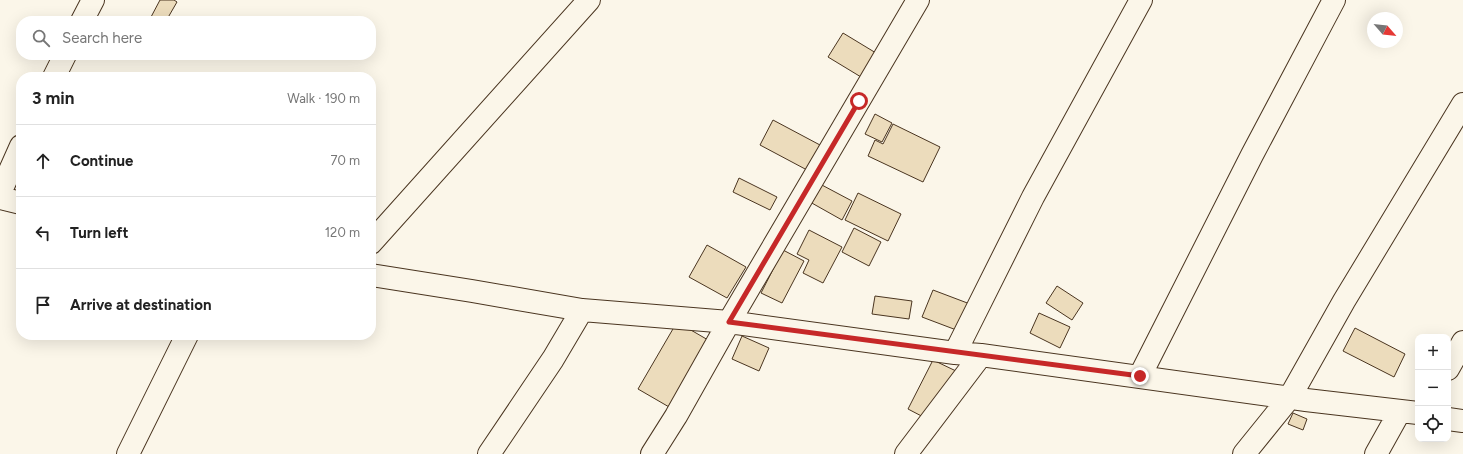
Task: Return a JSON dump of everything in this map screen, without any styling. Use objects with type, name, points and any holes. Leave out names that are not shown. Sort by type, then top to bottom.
[{"type":"street","points":[[84,16],[92,0]]},
{"type":"street","points":[[376,237],[589,0]]},
{"type":"street","points":[[652,454],[676,416],[729,322],[918,0]]},
{"type":"street","points":[[955,353],[1033,197],[1141,0]]},
{"type":"street","points":[[1140,376],[1252,155],[1334,0]]},
{"type":"street","points":[[56,72],[62,60]]},
{"type":"street","points":[[1244,454],[1290,397],[1344,301],[1463,104]]},
{"type":"street","points":[[0,193],[16,157]]},
{"type":"street","points":[[0,198],[16,202]]},
{"type":"street","points":[[376,276],[582,310],[729,322],[1409,412]]},
{"type":"street","points":[[489,454],[553,359],[582,310]]},
{"type":"street","points":[[128,454],[185,340]]},
{"type":"street","points":[[1451,363],[1463,342]]},
{"type":"street","points":[[906,454],[981,355]]},
{"type":"street","points":[[1376,454],[1409,412]]},
{"type":"street","points":[[1451,419],[1463,421]]},
{"type":"building","points":[[160,0],[174,0],[177,2],[169,16],[152,16]]},
{"type":"building","points":[[843,33],[876,53],[861,77],[828,57]]},
{"type":"building","points":[[875,114],[892,123],[882,142],[865,134]]},
{"type":"building","points":[[773,120],[820,145],[807,170],[760,145]]},
{"type":"building","points":[[893,124],[940,147],[923,182],[868,156],[875,140],[883,144]]},
{"type":"building","points":[[739,178],[777,197],[770,210],[733,192]]},
{"type":"building","points":[[820,184],[852,201],[842,220],[810,202]]},
{"type":"building","points":[[858,193],[901,214],[888,241],[845,220]]},
{"type":"building","points":[[854,228],[881,242],[869,266],[842,252]]},
{"type":"building","points":[[809,230],[842,247],[823,283],[803,273],[809,260],[797,254]]},
{"type":"building","points":[[707,245],[746,267],[727,298],[689,277]]},
{"type":"building","points":[[783,250],[804,261],[782,303],[761,293]]},
{"type":"building","points":[[1057,286],[1083,303],[1072,320],[1046,303]]},
{"type":"building","points":[[933,290],[970,304],[959,331],[922,317]]},
{"type":"building","points":[[875,296],[912,301],[909,319],[872,314]]},
{"type":"building","points":[[1039,313],[1070,327],[1060,348],[1030,333]]},
{"type":"building","points":[[677,322],[715,344],[676,411],[638,389]]},
{"type":"building","points":[[1355,328],[1405,354],[1394,377],[1343,351]]},
{"type":"building","points":[[742,336],[769,348],[759,371],[732,359]]},
{"type":"building","points":[[933,360],[956,371],[931,421],[908,409]]},
{"type":"building","points":[[1293,413],[1307,419],[1303,430],[1288,424]]},
{"type":"route","points":[[859,101],[729,322],[955,353],[981,355],[1140,376]]}]
